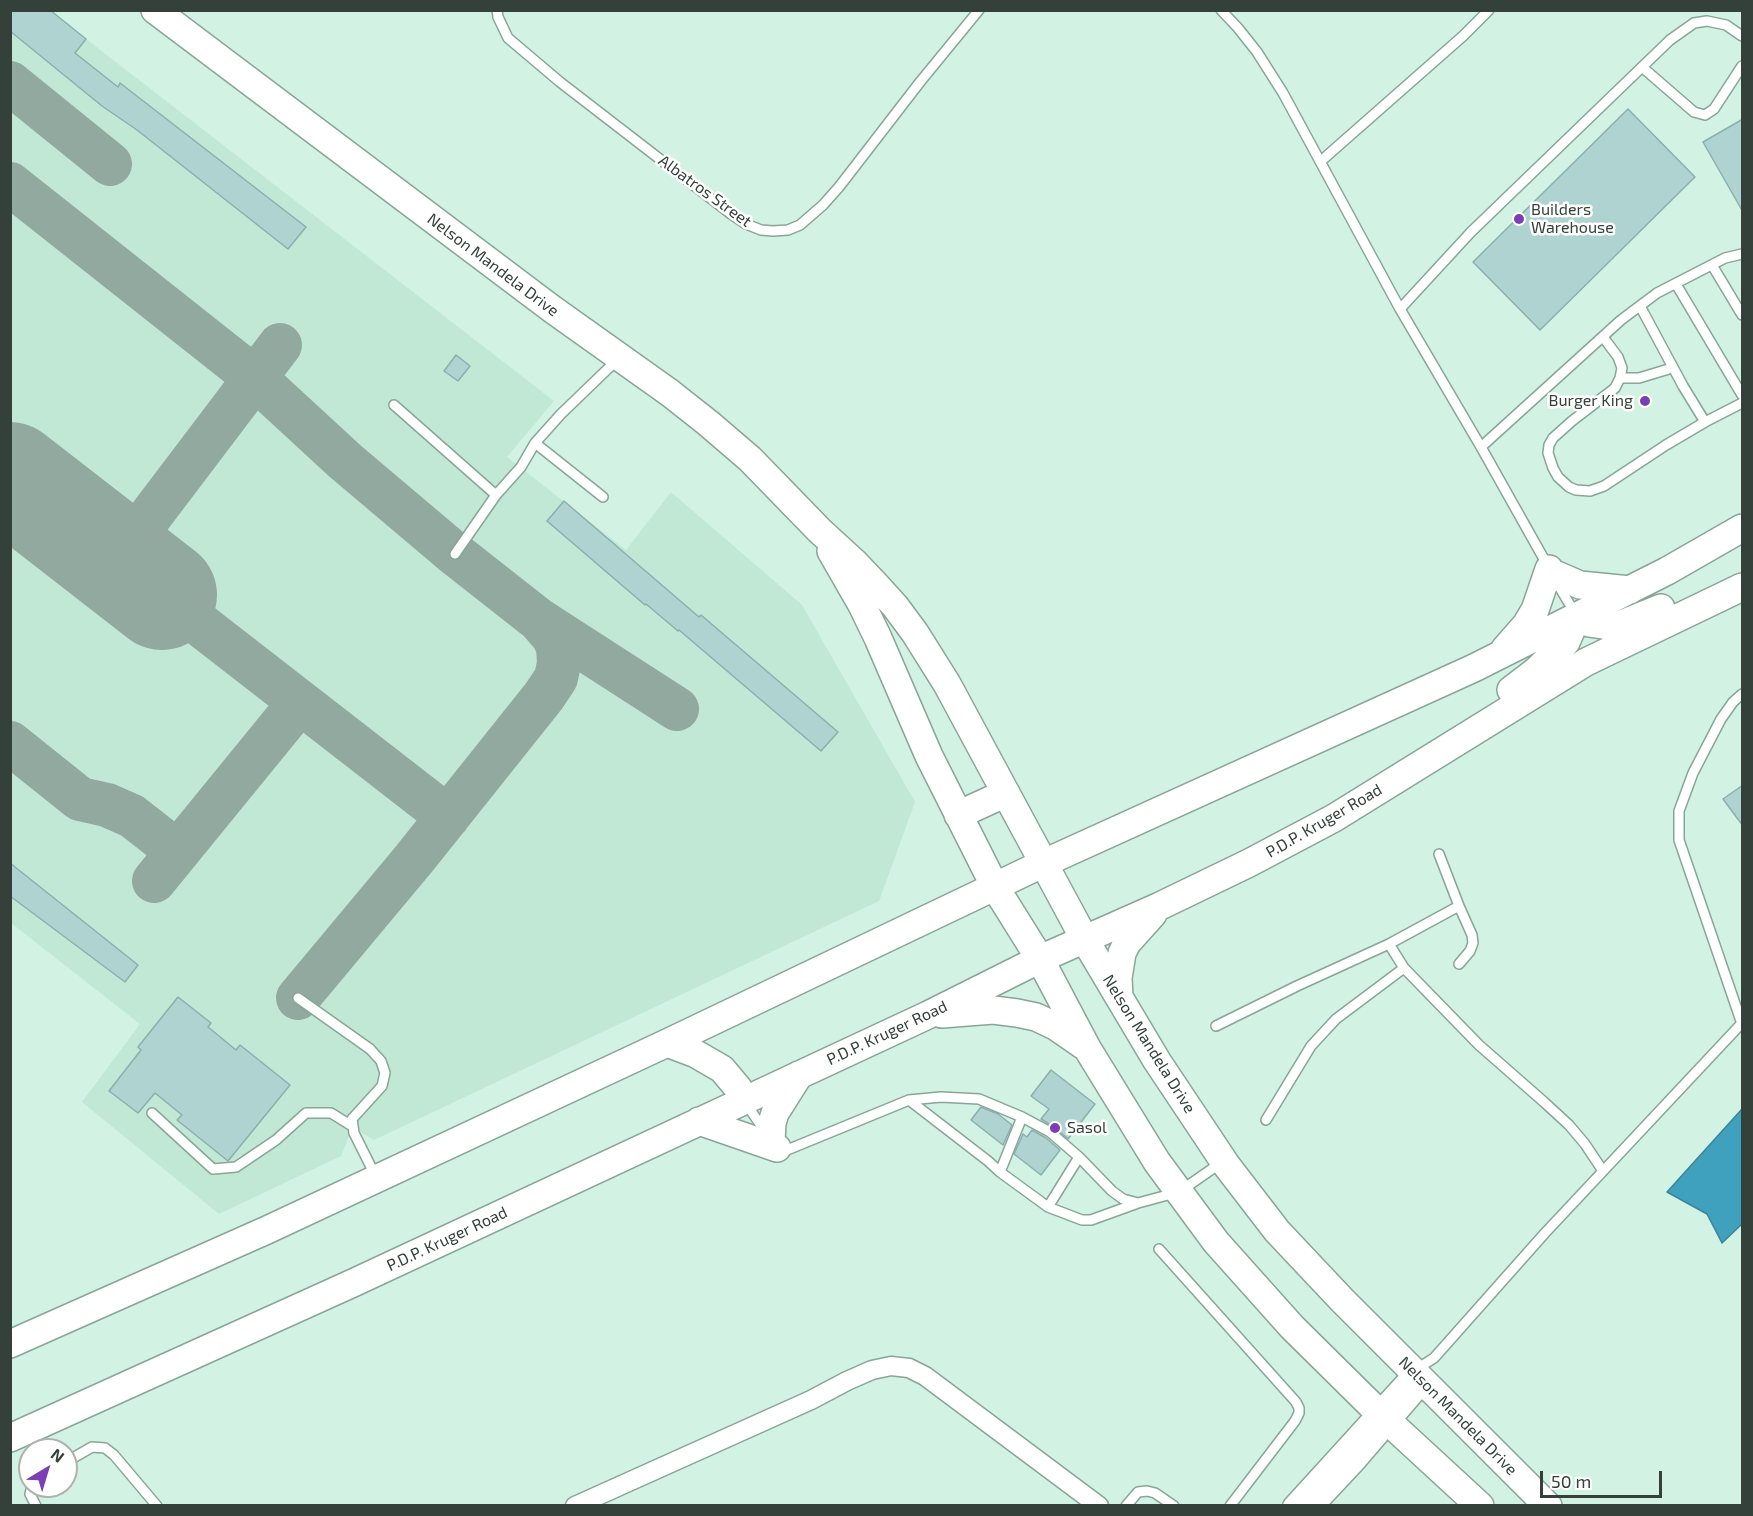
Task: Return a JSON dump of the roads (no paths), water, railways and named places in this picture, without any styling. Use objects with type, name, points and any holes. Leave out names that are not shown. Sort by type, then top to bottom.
[{"type":"street","name":"Nelson Mandela Drive","points":[[155,10],[542,303],[670,393],[750,459],[875,584],[915,633],[947,684],[1085,940],[1157,1061],[1224,1161],[1277,1231],[1342,1300],[1424,1371],[1548,1506]]},
{"type":"street","points":[[10,1344],[267,1230],[1042,864],[1498,656],[1667,571],[1743,528]]},
{"type":"street","name":"Nelson Mandela Drive","points":[[820,531],[862,605],[929,756],[995,887],[1040,959],[1087,1048],[1157,1162],[1216,1242],[1292,1328],[1480,1506]]},
{"type":"street","points":[[1498,656],[1526,625],[1535,610],[1551,571],[1580,585],[1630,590]]},
{"type":"street","points":[[1577,617],[1600,626],[1619,625],[1708,591],[1741,587]]},
{"type":"street","name":"P.D.P. Kruger Road","points":[[10,1438],[353,1283],[1249,863],[1334,818],[1586,662],[1741,587]]},
{"type":"street","points":[[1479,728],[1495,706],[1566,642],[1577,617]]},
{"type":"street","points":[[958,815],[1006,793]]},
{"type":"street","points":[[942,913],[966,882],[978,855]]},
{"type":"street","points":[[1119,997],[1118,978],[1122,953],[1136,932],[1160,906]]},
{"type":"street","points":[[928,1015],[993,1010],[1017,1013],[1036,1017],[1056,1026],[1087,1048]]},
{"type":"street","points":[[667,1043],[696,1054],[722,1069],[738,1088],[744,1100]]},
{"type":"street","points":[[699,1121],[774,1144],[772,1123],[775,1113],[799,1075]]},
{"type":"street","points":[[575,1506],[811,1400],[855,1377],[891,1366],[909,1368],[925,1376],[1099,1506]]},
{"type":"street","points":[[1292,1506],[1385,1417],[1424,1371]]},
{"type":"street","points":[[1315,1506],[1359,1460],[1385,1417]]},
{"type":"lane","name":"Albatros Street","points":[[497,10],[508,38],[525,54],[731,214],[746,224],[761,230],[773,231],[788,230],[800,225],[823,205],[979,10]]},
{"type":"lane","points":[[1221,10],[1257,52],[1283,93],[1400,309],[1577,617]]},
{"type":"lane","points":[[1321,161],[1454,44],[1489,10]]},
{"type":"lane","points":[[1400,309],[1471,232],[1670,40],[1694,23],[1707,21],[1726,25],[1743,36]]},
{"type":"lane","points":[[1642,67],[1694,112],[1705,115],[1714,109],[1743,66]]},
{"type":"lane","points":[[1481,447],[1621,320],[1657,293],[1725,258],[1743,254]]},
{"type":"lane","points":[[1712,265],[1743,315]]},
{"type":"lane","points":[[1676,284],[1743,395]]},
{"type":"lane","points":[[1640,306],[1672,368],[1705,422]]},
{"type":"lane","points":[[1603,337],[1618,357],[1622,368],[1620,378],[1615,388],[1572,421],[1553,438],[1549,445],[1548,453],[1553,468],[1558,477],[1569,487],[1590,491],[1604,486],[1666,445],[1743,403]]},
{"type":"lane","points":[[455,554],[496,495],[521,467],[535,443],[619,357]]},
{"type":"lane","points":[[1620,378],[1640,378],[1672,368]]},
{"type":"lane","points":[[394,405],[496,495]]},
{"type":"lane","points":[[535,443],[603,496]]},
{"type":"lane","points":[[1424,1371],[1545,1233],[1742,1024],[1678,840],[1679,811],[1693,773],[1721,719],[1733,702],[1743,694]]},
{"type":"lane","points":[[1438,854],[1472,934],[1473,943],[1470,951],[1459,964]]},
{"type":"lane","points":[[1216,1026],[1389,944],[1459,906]]},
{"type":"lane","points":[[1389,944],[1404,968],[1479,1045],[1569,1125],[1585,1144],[1603,1172]]},
{"type":"lane","points":[[1266,1120],[1311,1046],[1336,1019],[1404,968]]},
{"type":"lane","points":[[298,998],[370,1049],[381,1061],[386,1073],[382,1086],[352,1119],[354,1133],[377,1179]]},
{"type":"lane","points":[[744,1100],[774,1144],[787,1150],[909,1100],[941,1097],[979,1099],[1050,1132],[1118,1195],[1123,1199],[1138,1203]]},
{"type":"lane","points":[[909,1100],[1048,1207],[1082,1220],[1091,1220],[1138,1203],[1179,1192],[1224,1161]]},
{"type":"lane","points":[[152,1113],[213,1169],[236,1167],[276,1140],[306,1113],[331,1113],[352,1126]]},
{"type":"lane","points":[[1000,1172],[1022,1118]]},
{"type":"lane","points":[[1048,1207],[1079,1157]]},
{"type":"lane","points":[[1159,1249],[1299,1408],[1296,1420],[1230,1506]]},
{"type":"lane","points":[[78,1455],[92,1447],[105,1448],[114,1455],[157,1506]]},
{"type":"lane","points":[[1126,1506],[1138,1492],[1147,1491],[1155,1493],[1174,1506]]},
{"type":"water","points":[[1742,1109],[1742,1224],[1722,1243],[1707,1214],[1667,1192]]},
{"type":"place","name":"Builders Warehouse","points":[[1519,219]]},
{"type":"place","name":"Burger King","points":[[1645,401]]},
{"type":"place","name":"Sasol","points":[[1055,1128]]}]
